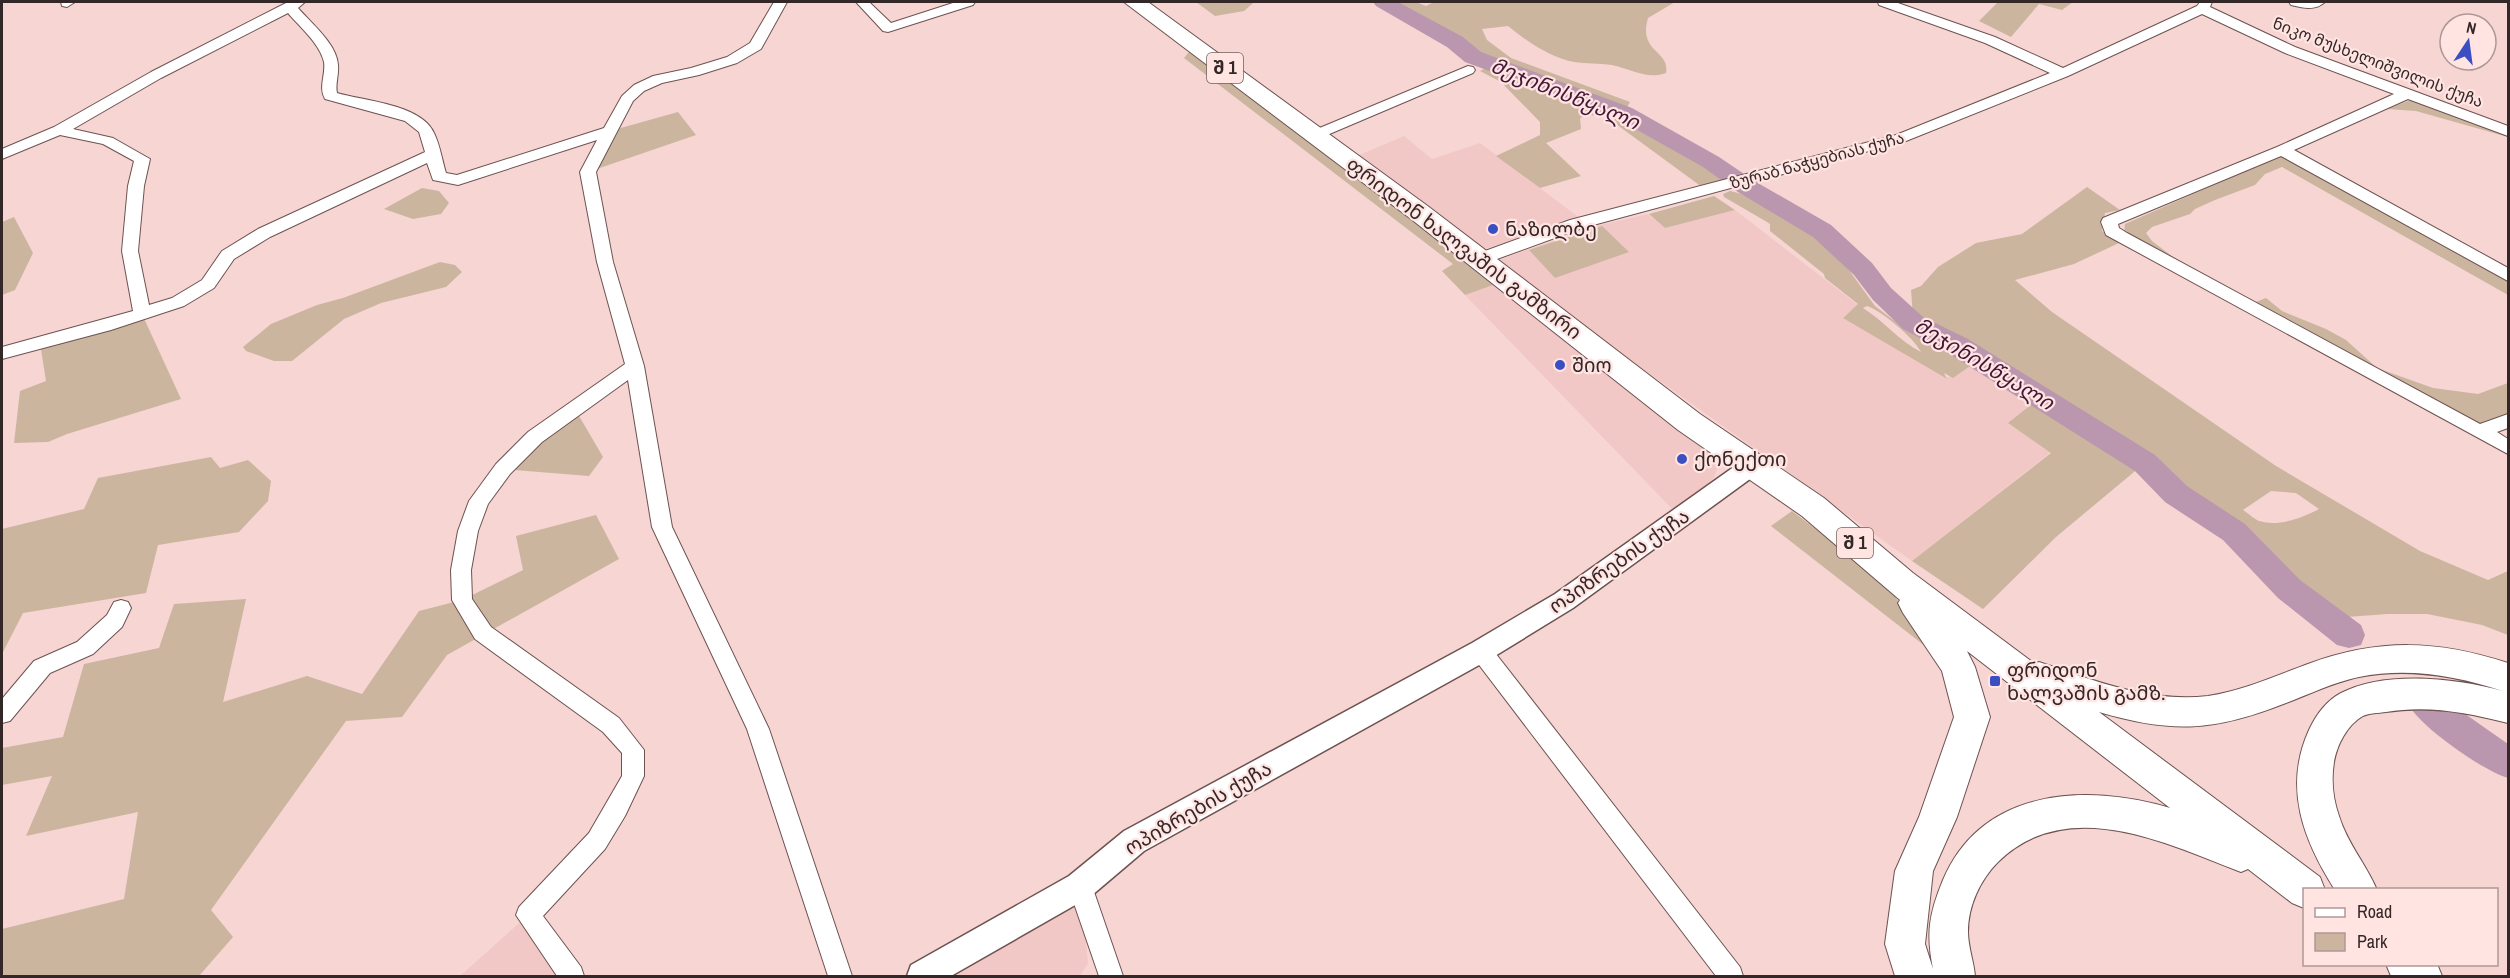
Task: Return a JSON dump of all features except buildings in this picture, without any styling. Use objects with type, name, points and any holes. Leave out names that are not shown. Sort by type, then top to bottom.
[{"type":"highway","name":"ფრიდონ ხალვაშის გამზირი","points":[[1135,2],[1480,259],[1689,422],[1813,507],[1901,582],[2295,881]]},
{"type":"highway","points":[[1901,582],[1958,667],[1972,717],[1938,817],[1914,871],[1905,944],[1915,976]]},
{"type":"highway","points":[[2016,669],[2113,702],[2163,711],[2207,711],[2263,696],[2340,667],[2391,659],[2434,660],[2485,669],[2508,678]]},
{"type":"highway","points":[[2357,888],[2329,843],[2315,799],[2316,750],[2332,722],[2354,703],[2394,695],[2434,693],[2485,700],[2508,708]]},
{"type":"highway","points":[[1955,976],[1948,935],[1951,910],[1958,887],[1983,848],[2004,831],[2024,822],[2059,813],[2098,811],[2146,820],[2200,837],[2295,881]]},
{"type":"highway","points":[[2408,966],[2421,976]]},
{"type":"street","points":[[780,2],[756,46],[732,60],[658,80],[639,88],[627,99],[588,172],[605,262],[635,366],[662,527],[758,729],[840,976]]},
{"type":"street","points":[[862,2],[888,28],[968,2]]},
{"type":"street","points":[[1884,2],[1990,40],[2063,73]]},
{"type":"street","points":[[2296,2],[2308,5],[2318,2]]},
{"type":"street","points":[[2,154],[59,130],[156,75],[294,4],[327,50],[332,65],[327,87],[330,96],[345,102],[394,112],[414,120],[426,129],[439,177],[458,180],[610,131]]},
{"type":"street","name":"ზურაბ ნაჭყებიას ქუჩა","points":[[1480,259],[1576,224],[1901,138],[2063,73],[2204,5]]},
{"type":"street","name":"ნიკო მუსხელიშვილის ქუჩა","points":[[2204,5],[2290,50],[2508,131]]},
{"type":"street","points":[[1315,135],[1468,70]]},
{"type":"street","points":[[2406,94],[2282,150],[2109,222],[2112,231],[2508,447]]},
{"type":"street","points":[[59,130],[108,141],[142,159],[136,186],[130,251],[142,314]]},
{"type":"street","points":[[2282,150],[2508,275]]},
{"type":"street","points":[[2,353],[105,326],[178,302],[208,284],[228,255],[264,233],[432,155]]},
{"type":"street","points":[[572,976],[528,915],[597,841],[617,809],[633,776],[633,750],[611,725],[483,633],[462,600],[461,570],[468,531],[479,501],[503,469],[536,437],[635,366]]},
{"type":"street","points":[[2480,431],[2508,422]]},
{"type":"street","name":"ოპიზრების ქუჩა","points":[[922,976],[1080,885],[1134,841],[1481,651],[1564,601],[1753,465]]},
{"type":"street","points":[[2,714],[42,667],[85,648],[115,621],[121,608]]},
{"type":"street","points":[[1481,651],[1731,976]]},
{"type":"street","points":[[1080,885],[1111,976]]},
{"type":"shaded area","points":[[1404,136],[1432,159],[1480,143],[1585,222],[1484,249],[1357,156]]},
{"type":"shaded area","points":[[1735,210],[1858,305],[1843,317],[1946,379],[1969,361],[2036,401],[2009,424],[2051,452],[1912,561],[1493,262],[1592,227],[1648,214],[1665,228]]},
{"type":"shaded area","points":[[1496,284],[1720,462],[1714,477],[1681,518],[1465,295]]},
{"type":"shaded area","points":[[1080,886],[1088,963],[1080,976],[922,976]]},
{"type":"shaded area","points":[[528,915],[572,976],[460,976]]},
{"type":"green space","points":[[1196,2],[1253,3],[1244,11],[1215,16]]},
{"type":"green space","points":[[1383,2],[1416,2],[1426,6],[1434,2],[1675,2],[1648,18],[1647,38],[1666,65],[1666,73],[1659,75],[1646,75],[1612,65],[1565,60],[1539,48],[1508,26],[1482,29],[1487,40],[1511,58],[1630,102],[1624,113],[1619,115],[1726,180],[1702,187],[1605,116],[1587,115],[1580,118],[1581,129],[1546,143],[1581,176],[1540,188],[1496,156],[1540,135],[1540,122],[1501,82],[1480,71],[1494,64],[1473,57],[1455,42]]},
{"type":"green space","points":[[1998,2],[2073,2],[2062,10],[2039,4],[2011,37],[1979,21]]},
{"type":"green space","points":[[1189,52],[1496,284],[1465,295],[1442,271],[1453,264],[1184,58]]},
{"type":"green space","points":[[2413,99],[2508,134],[2508,137],[2416,111],[2387,109]]},
{"type":"green space","points":[[678,112],[696,135],[588,172],[610,131]]},
{"type":"green space","points":[[2284,154],[2508,279],[2508,295],[2282,167],[2265,174],[2255,185],[2215,200],[2195,209],[2190,214],[2152,227],[2146,233],[2152,241],[2194,273],[2124,233],[2125,224]]},
{"type":"green space","points":[[2087,187],[2120,210],[2105,213],[2102,231],[2119,243],[2074,264],[2015,280],[2052,312],[2276,466],[2420,551],[2488,580],[2508,571],[2508,635],[2482,625],[2427,614],[2347,617],[2286,577],[2241,527],[2204,504],[2170,474],[1978,352],[1913,317],[1911,290],[1921,286],[1938,267],[1976,243],[2022,234]],"holes":[[[2271,491],[2296,493],[2319,509],[2298,518],[2274,523],[2259,521],[2243,510]]]},
{"type":"green space","points":[[422,188],[439,191],[449,203],[441,214],[413,219],[384,209]]},
{"type":"green space","points":[[1730,191],[1742,194],[1805,226],[1846,266],[1875,306],[1905,329],[1971,363],[1970,366],[1953,378],[1944,373],[1947,379],[1843,318],[1858,304],[1770,231],[1770,224],[1724,197],[1723,194]],"holes":[[[1867,306],[1905,333],[1921,352],[1863,308]]]},
{"type":"green space","points":[[1714,196],[1735,210],[1665,228],[1649,214]]},
{"type":"green space","points":[[14,217],[33,253],[15,290],[2,295],[2,222]]},
{"type":"green space","points":[[1602,226],[1629,252],[1555,278],[1529,250]]},
{"type":"green space","points":[[440,262],[455,265],[462,272],[446,287],[381,303],[344,319],[292,361],[274,361],[246,351],[243,347],[271,324],[317,305],[343,298]]},
{"type":"green space","points":[[2266,298],[2282,311],[2346,340],[2377,368],[2433,388],[2478,394],[2508,383],[2508,414],[2477,425],[2253,303]]},
{"type":"green space","points":[[142,314],[181,399],[48,442],[14,443],[20,391],[46,381],[40,343]]},
{"type":"green space","points":[[2036,401],[2074,421],[2140,467],[2056,537],[1983,609],[1912,561],[2051,453],[2008,423]]},
{"type":"green space","points":[[575,409],[603,457],[589,476],[503,469]]},
{"type":"green space","points":[[211,457],[220,468],[248,460],[271,481],[268,501],[239,532],[158,545],[146,593],[23,613],[2,654],[2,529],[84,509],[98,478]]},
{"type":"green space","points":[[1792,511],[1887,583],[1925,646],[1771,526]]},
{"type":"green space","points":[[596,515],[619,559],[447,655],[402,717],[346,721],[211,910],[233,937],[199,976],[5,976],[2,973],[2,929],[124,899],[138,812],[26,836],[52,776],[2,785],[2,748],[63,737],[84,664],[159,648],[174,604],[246,599],[223,702],[307,676],[362,694],[419,611],[462,600],[523,570],[516,536]]},
{"type":"waterway","name":"მეჯინისწყალი","points":[[1383,2],[1455,42],[1473,57],[1624,113],[1711,162],[1747,187],[1822,231],[1863,269],[1882,294],[1913,323],[1958,346],[2145,463],[2176,494],[2234,532],[2289,589],[2349,635]]},
{"type":"waterway","name":"მეჯინისწყალი","points":[[2426,705],[2458,730],[2508,763]]},
{"type":"place","name":"ნაზილბე","points":[[1493,229]]},
{"type":"place","name":"შიო","points":[[1560,365]]},
{"type":"place","name":"ქონექთი","points":[[1682,459]]},
{"type":"place","name":"ფრიდონ ხალვაშის გამზ.","points":[[1995,681]]}]
